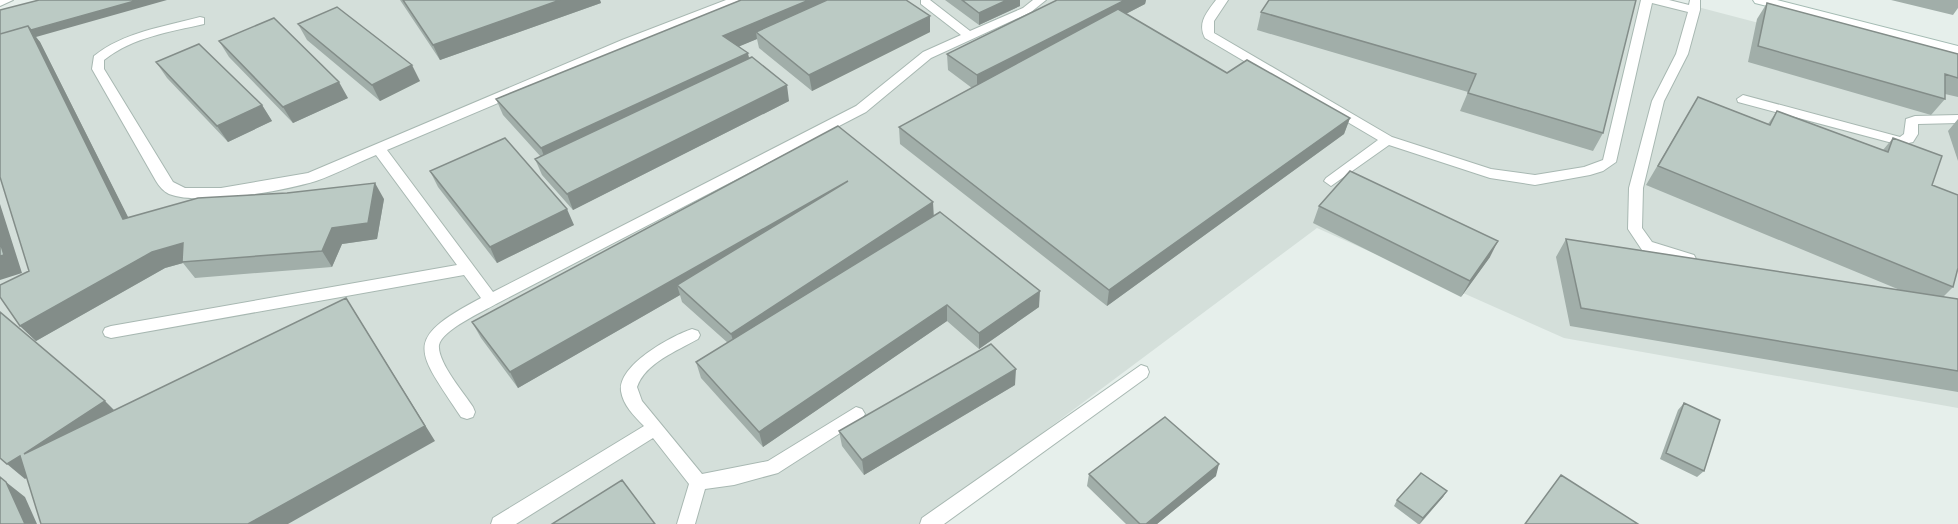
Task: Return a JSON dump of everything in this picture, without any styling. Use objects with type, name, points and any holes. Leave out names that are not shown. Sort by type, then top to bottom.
[{"type":"main road","points":[[0,2],[6,0]]},
{"type":"main road","points":[[1760,0],[1958,50]]},
{"type":"lane","points":[[467,412],[433,359],[429,345],[434,334],[447,324],[861,109],[927,55],[1027,10],[1040,0]]},
{"type":"lane","points":[[1222,0],[1208,20],[1206,28],[1209,35],[1387,140],[1512,178],[1535,180],[1598,168],[1609,162],[1647,0]]},
{"type":"lane","points":[[1656,0],[1694,5],[1682,54],[1658,101],[1636,188],[1635,229],[1647,246],[1674,256],[1708,262]]},
{"type":"lane","points":[[200,21],[127,41],[107,50],[98,59],[98,69],[163,181],[171,190],[189,193],[296,182],[312,177],[730,1]]},
{"type":"lane","points":[[925,2],[969,36]]},
{"type":"lane","points":[[1743,99],[1900,141],[1908,139],[1911,134],[1911,122],[1915,120],[1958,119]]},
{"type":"lane","points":[[1330,181],[1387,140]]},
{"type":"lane","points":[[379,149],[491,300]]},
{"type":"lane","points":[[111,332],[468,269]]},
{"type":"lane","points":[[692,335],[643,364],[634,374],[628,387],[631,398],[698,482]]},
{"type":"lane","points":[[929,524],[1141,372]]},
{"type":"lane","points":[[698,482],[772,468],[856,414]]},
{"type":"lane","points":[[500,524],[655,428]]},
{"type":"lane","points":[[686,524],[698,482]]},
{"type":"shaded area","points":[[48,0],[1671,0],[1958,75],[1958,408],[1564,338],[1317,228],[920,524],[0,524],[0,13]]},
{"type":"building","points":[[39,0],[138,0],[31,30],[28,26],[0,34],[0,10]]},
{"type":"building","points":[[403,0],[560,0],[433,45]]},
{"type":"building","points":[[741,0],[809,0],[723,36],[748,53],[541,148],[496,99]]},
{"type":"building","points":[[827,0],[906,0],[930,16],[809,75],[756,32]]},
{"type":"building","points":[[962,0],[1007,0],[979,13]]},
{"type":"building","points":[[1057,0],[1125,0],[977,75],[947,54]]},
{"type":"building","points":[[1269,0],[1636,0],[1603,133],[1468,93],[1476,74],[1261,12]]},
{"type":"building","points":[[1767,3],[1958,54],[1958,78],[1945,74],[1945,99],[1758,46]]},
{"type":"building","points":[[337,7],[412,65],[372,85],[298,24]]},
{"type":"building","points":[[1118,9],[1227,73],[1247,60],[1350,118],[1109,290],[899,127]]},
{"type":"building","points":[[274,18],[339,82],[283,107],[219,41]]},
{"type":"building","points":[[28,26],[123,219],[198,198],[287,193],[375,183],[368,223],[332,228],[322,251],[182,262],[183,243],[152,252],[20,326],[0,297],[0,285],[29,271],[0,177],[0,34]]},
{"type":"building","points":[[199,44],[262,105],[217,126],[156,62]]},
{"type":"building","points":[[752,57],[787,85],[567,194],[535,159]]},
{"type":"building","points":[[1698,97],[1770,125],[1777,111],[1888,152],[1893,138],[1942,156],[1932,185],[1958,195],[1958,268],[1953,287],[1658,166]]},
{"type":"building","points":[[838,126],[933,202],[731,334],[677,285],[848,181],[510,372],[472,322]]},
{"type":"building","points":[[505,138],[567,209],[490,247],[430,171]]},
{"type":"building","points":[[1350,171],[1498,241],[1470,281],[1319,206]]},
{"type":"building","points":[[940,212],[1040,291],[979,333],[947,305],[759,432],[696,362]]},
{"type":"building","points":[[1566,239],[1958,299],[1958,371],[1581,308]]},
{"type":"building","points":[[0,242],[4,255],[0,256]]},
{"type":"building","points":[[346,298],[425,426],[248,524],[41,524],[20,456],[7,464],[0,458],[0,312],[105,401],[24,454]]},
{"type":"building","points":[[991,344],[1016,369],[862,460],[839,431]]},
{"type":"building","points":[[1684,403],[1720,420],[1704,471],[1666,453]]},
{"type":"building","points":[[1165,417],[1219,464],[1146,524],[1140,524],[1089,474]]},
{"type":"building","points":[[1421,473],[1447,491],[1423,518],[1397,500]]},
{"type":"building","points":[[1561,475],[1638,524],[1525,524]]},
{"type":"building","points":[[0,477],[6,482],[25,524],[0,524]]},
{"type":"building","points":[[622,480],[655,524],[552,524]]}]
